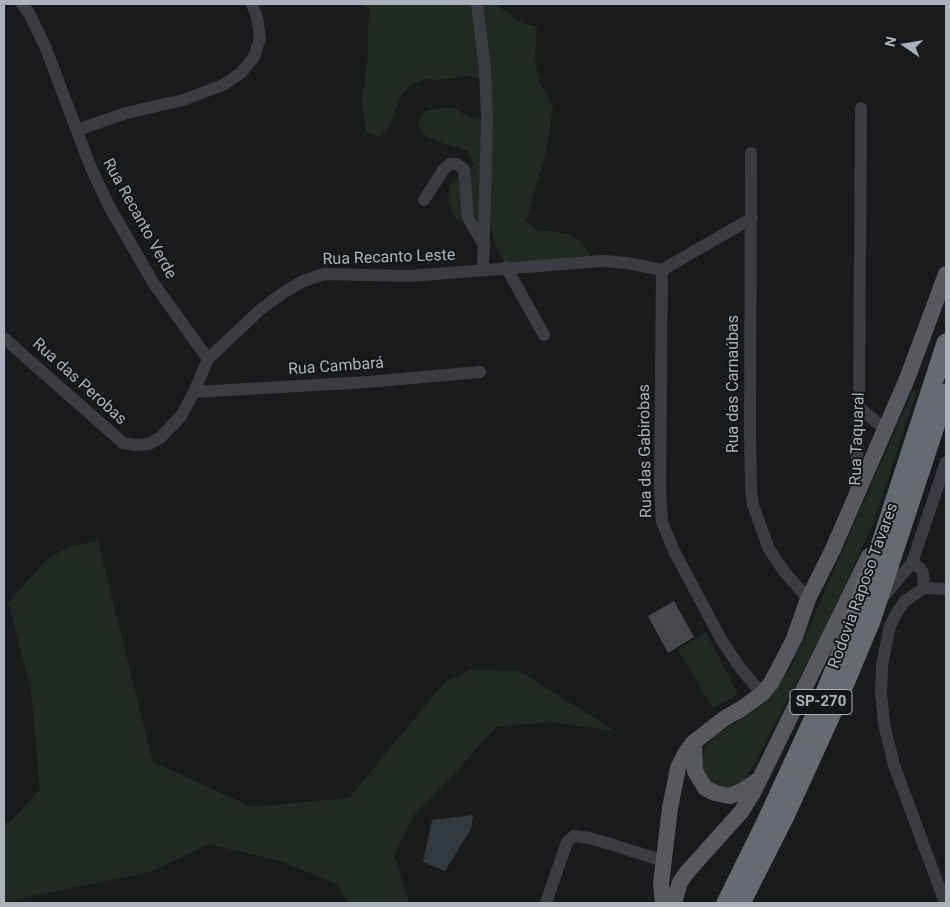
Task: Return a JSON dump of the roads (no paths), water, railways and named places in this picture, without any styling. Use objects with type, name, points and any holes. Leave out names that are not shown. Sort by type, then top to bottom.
[{"type":"highway","name":"Rodovia Raposo Tavares","points":[[726,903],[769,816],[847,640],[946,343]]},
{"type":"highway","name":"Rodovia Raposo Tavares","points":[[741,903],[834,710],[878,602],[946,393]]},
{"type":"main road","points":[[856,496],[881,440],[884,428],[907,379],[946,274]]},
{"type":"main road","points":[[674,903],[680,882],[741,812],[760,779],[861,574],[897,493]]},
{"type":"main road","name":"Rua Taquaral","points":[[663,903],[661,884],[673,785],[682,760],[694,742],[718,723],[762,694],[771,683],[794,639],[808,599],[856,496]]},
{"type":"main road","points":[[694,742],[695,771],[705,788],[715,793],[730,796],[742,791],[760,779]]},
{"type":"street","name":"Rua Recanto Verde","points":[[22,4],[29,13],[45,46],[91,168],[110,208],[154,284],[208,359]]},
{"type":"street","points":[[76,130],[126,113],[184,100],[223,85],[240,73],[254,57],[260,38],[257,17],[252,4]]},
{"type":"street","points":[[477,4],[485,70],[487,120],[484,270]]},
{"type":"street","name":"Rua Taquaral","points":[[856,496],[859,406],[861,108]]},
{"type":"street","name":"Rua das Carnaúbas","points":[[751,153],[751,491],[753,505],[769,549],[783,570],[808,599]]},
{"type":"street","points":[[424,200],[444,169],[450,164],[462,167],[464,170],[468,218],[484,245]]},
{"type":"street","points":[[662,270],[752,218]]},
{"type":"street","name":"Rua Recanto Leste","points":[[208,359],[261,309],[303,281],[324,274],[409,276],[569,262],[603,261],[627,263],[662,270]]},
{"type":"street","points":[[506,267],[544,335]]},
{"type":"street","name":"Rua das Gabirobas","points":[[662,270],[660,489],[662,522],[674,551],[722,640],[741,669],[762,694]]},
{"type":"street","name":"Rua das Perobas","points":[[4,338],[123,443],[136,445],[149,444],[161,437],[181,416],[208,359]]},
{"type":"street","name":"Rua Cambará","points":[[194,392],[367,382],[480,372]]},
{"type":"street","points":[[859,406],[884,428]]},
{"type":"street","points":[[878,602],[912,563],[946,462]]},
{"type":"street","points":[[912,563],[920,568],[923,573],[925,579],[924,588]]},
{"type":"street","points":[[944,903],[894,765],[884,724],[881,693],[882,665],[890,626],[897,612],[905,601],[924,588],[946,589]]},
{"type":"street","points":[[546,903],[567,842],[574,836],[607,842],[664,861]]}]
